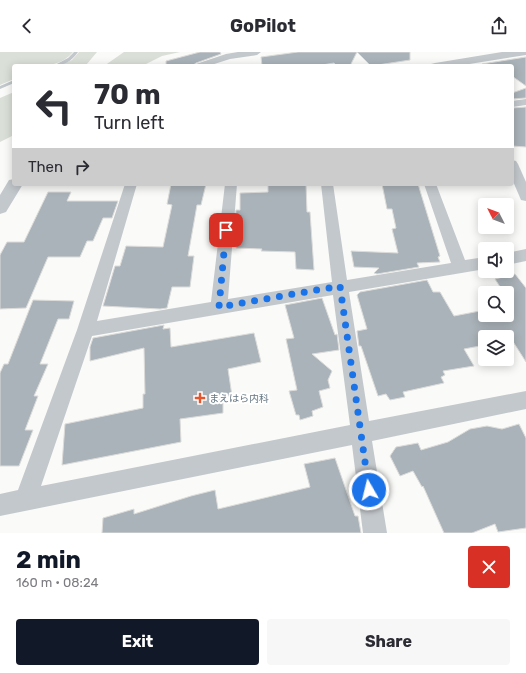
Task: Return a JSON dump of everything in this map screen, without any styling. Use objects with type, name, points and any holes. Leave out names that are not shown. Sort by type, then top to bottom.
[{"type":"street","points":[[205,64],[229,56],[257,52]]},
{"type":"street","points":[[448,64],[524,52]]},
{"type":"street","points":[[514,104],[526,102]]},
{"type":"street","points":[[514,169],[526,197]]},
{"type":"street","points":[[0,208],[13,186]]},
{"type":"street","points":[[25,500],[86,330],[130,186]]},
{"type":"street","points":[[219,307],[231,186]]},
{"type":"street","points":[[327,186],[375,533]]},
{"type":"street","points":[[431,186],[460,267]]},
{"type":"street","points":[[514,258],[526,255]]},
{"type":"street","points":[[86,330],[340,286],[478,264]]},
{"type":"street","points":[[0,505],[526,400]]},
{"type":"lane","points":[[60,64],[74,56],[76,52]]},
{"type":"lane","points":[[0,88],[12,82]]},
{"type":"shaded area","points":[[0,52],[73,52],[67,58],[53,64],[12,64],[12,80],[0,85]]},
{"type":"shaded area","points":[[79,52],[97,52],[87,64],[63,64],[72,60]]},
{"type":"shaded area","points":[[124,52],[180,52],[162,56],[146,64],[107,64]]},
{"type":"shaded area","points":[[12,93],[12,136],[0,142],[0,98]]},
{"type":"building","points":[[200,52],[220,52],[221,54],[195,64],[166,64],[166,61]]},
{"type":"building","points":[[298,52],[357,52],[351,64],[262,64],[261,57]]},
{"type":"building","points":[[357,52],[410,52],[410,60],[384,64],[369,64]]},
{"type":"building","points":[[526,57],[526,86],[514,77],[514,64],[482,64]]},
{"type":"building","points":[[526,88],[526,98],[514,99],[514,92]]},
{"type":"building","points":[[526,107],[526,147],[514,146],[514,108]]},
{"type":"building","points":[[171,186],[206,186],[201,205],[197,205],[188,256],[194,256],[190,287],[172,287],[167,308],[160,309],[103,306],[115,266],[120,266],[126,246],[163,247],[172,205],[167,204]]},
{"type":"building","points":[[268,186],[306,186],[307,212],[310,212],[314,270],[296,269],[295,252],[261,251],[262,249],[236,248],[236,241],[234,241],[236,210],[240,210],[240,193],[268,192]]},
{"type":"building","points":[[382,186],[419,186],[440,256],[438,257],[440,262],[417,263],[419,267],[377,274],[374,273],[379,268],[354,267],[351,251],[398,253],[392,229],[396,228],[392,209],[387,209]]},
{"type":"building","points":[[48,192],[71,192],[67,201],[118,201],[112,218],[103,218],[93,241],[87,241],[80,257],[48,257],[26,308],[0,309],[0,255],[7,242],[24,242]]},
{"type":"building","points":[[514,274],[526,288],[526,362],[514,343],[514,330],[478,330],[478,346],[464,349],[474,366],[443,371],[445,375],[441,377],[444,383],[403,392],[405,397],[390,400],[386,394],[378,396],[361,346],[359,346],[357,331],[367,329],[357,295],[360,292],[427,280],[433,292],[440,292],[454,316],[478,311],[478,322],[514,322],[514,286],[500,286],[495,279],[514,278]]},
{"type":"building","points":[[322,298],[335,335],[337,334],[339,350],[312,354],[332,371],[328,380],[330,388],[319,391],[323,407],[312,411],[313,416],[300,420],[299,415],[296,415],[289,391],[297,390],[286,339],[294,338],[285,305]]},
{"type":"building","points":[[33,300],[74,301],[69,319],[58,319],[40,364],[48,364],[34,396],[38,396],[25,430],[33,430],[19,466],[0,466],[0,373],[4,364],[8,364]]},
{"type":"building","points":[[164,325],[163,329],[170,328],[171,347],[254,333],[261,362],[228,369],[232,396],[223,398],[223,413],[180,419],[181,442],[62,465],[65,424],[143,408],[143,394],[145,394],[144,348],[90,361],[90,347],[93,338]]},
{"type":"building","points":[[519,424],[526,438],[526,528],[498,532],[495,524],[472,533],[444,533],[423,486],[422,487],[413,471],[400,476],[390,456],[396,447],[418,443],[421,450],[448,442],[470,429],[487,426],[502,429]]},
{"type":"building","points":[[335,458],[355,516],[358,516],[361,533],[102,533],[103,518],[134,509],[134,514],[215,490],[218,509],[310,487],[304,464]]},
{"type":"place","name":"まえはら内科","points":[[200,398]]},
{"type":"route","points":[[226,230],[219,307],[340,286],[369,490]]}]
